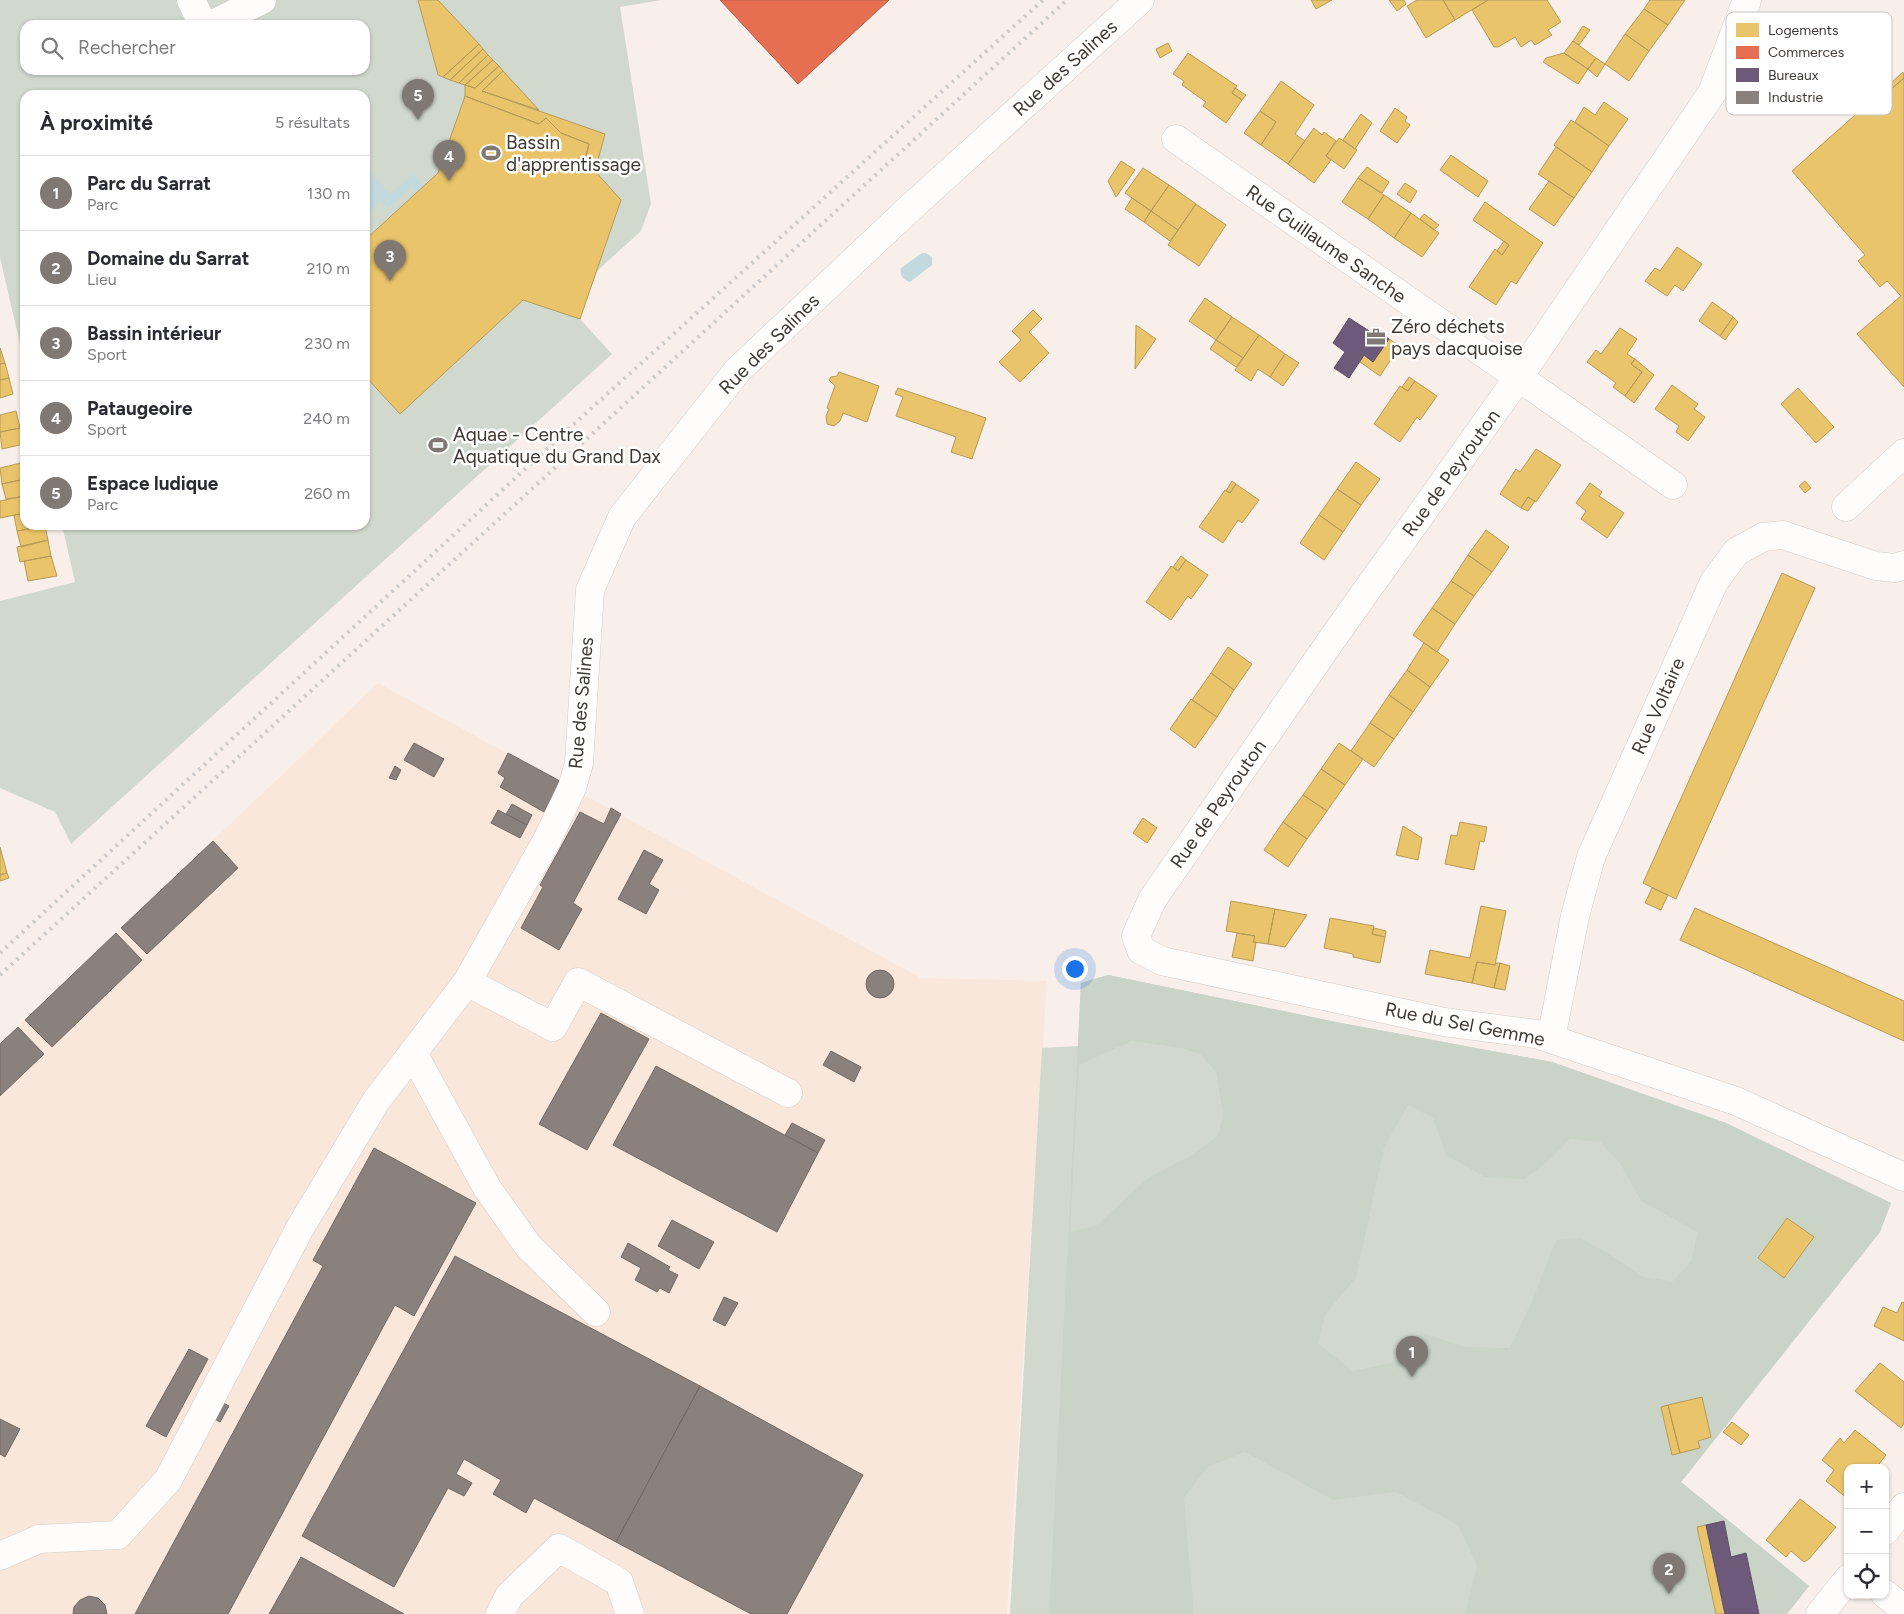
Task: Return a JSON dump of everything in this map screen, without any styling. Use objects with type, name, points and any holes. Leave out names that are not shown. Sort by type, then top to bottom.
[{"type":"street","points":[[192,0],[201,20]]},
{"type":"street","points":[[221,20],[262,0]]},
{"type":"street","name":"Rue des Salines","points":[[0,1556],[39,1539],[118,1535],[168,1480],[300,1228],[376,1101],[467,982],[547,840],[572,788],[579,763],[590,590],[622,517],[738,370],[909,209],[1140,0]]},
{"type":"street","name":"Rue de Peyrouton","points":[[1742,12],[1747,0]]},
{"type":"street","name":"Rue de Peyrouton","points":[[1136,936],[1157,892],[1335,634],[1518,378],[1712,93],[1726,56]]},
{"type":"street","name":"Rue Guillaume Sanche","points":[[1176,139],[1673,485]]},
{"type":"street","points":[[1846,507],[1904,453]]},
{"type":"street","name":"Rue Voltaire","points":[[1551,1040],[1574,916],[1591,857],[1714,582],[1736,552],[1763,536],[1783,535],[1876,566],[1895,568],[1904,565]]},
{"type":"street","name":"Rue du Sel Gemme","points":[[1136,936],[1141,950],[1162,961],[1444,1022],[1536,1034],[1736,1101],[1904,1177]]},
{"type":"street","points":[[467,982],[553,1027],[578,982],[788,1093]]},
{"type":"street","points":[[413,1052],[492,1196],[529,1248],[596,1312]]},
{"type":"street","points":[[1889,1526],[1904,1507]]},
{"type":"street","points":[[500,1614],[508,1596],[559,1548],[620,1582],[630,1614]]},
{"type":"street","points":[[1820,1614],[1844,1584]]},
{"type":"street","points":[[1889,1597],[1904,1609]]},
{"type":"shaded area","name":"Aquae - Centre Aquatique du Grand Dax","points":[[0,0],[662,0],[620,7],[651,204],[641,231],[597,271],[580,319],[612,354],[71,844],[55,812],[0,788],[0,601],[75,582],[63,530],[370,530],[370,90],[20,90],[20,344],[0,258]]},
{"type":"shaded area","points":[[378,683],[921,978],[1047,981],[1007,1614],[0,1614],[0,1044]]},
{"type":"shaded area","points":[[1108,975],[1341,1023],[1552,1062],[1726,1123],[1891,1203],[1880,1232],[1681,1482],[1809,1586],[1787,1614],[1010,1614],[1042,1048],[1078,1046],[1081,983]]},
{"type":"shaded area","points":[[1108,975],[1341,1023],[1552,1062],[1726,1123],[1891,1203],[1880,1232],[1681,1482],[1809,1586],[1787,1614],[1465,1614],[1477,1566],[1458,1525],[1396,1492],[1333,1500],[1245,1452],[1208,1467],[1184,1498],[1194,1614],[1049,1614],[1081,983]],"holes":[[[1132,1041],[1181,1048],[1200,1054],[1216,1072],[1223,1115],[1218,1135],[1192,1155],[1148,1178],[1097,1225],[1070,1232],[1079,1065]],[[1408,1105],[1433,1118],[1446,1155],[1485,1177],[1525,1179],[1552,1158],[1570,1139],[1600,1142],[1620,1163],[1641,1201],[1697,1232],[1692,1260],[1673,1281],[1643,1277],[1581,1238],[1556,1240],[1532,1301],[1510,1348],[1466,1347],[1421,1332],[1395,1362],[1353,1371],[1318,1343],[1325,1315],[1356,1278],[1384,1148]]]},
{"type":"water","points":[[370,172],[389,193],[388,196],[413,174],[424,186],[417,192],[411,187],[388,208],[381,201],[370,211]]},
{"type":"water","points":[[922,253],[932,257],[932,265],[910,282],[906,280],[901,275],[901,268]]},
{"type":"building: Logements","points":[[418,0],[438,0],[479,44],[443,77],[438,75]]},
{"type":"building: Logements","points":[[1311,0],[1332,0],[1316,9]]},
{"type":"building: Logements","points":[[1389,0],[1404,0],[1406,4],[1397,11]]},
{"type":"building: Logements","points":[[1417,0],[1443,0],[1455,20],[1426,38],[1407,6]]},
{"type":"building: Logements","points":[[1443,0],[1488,0],[1455,20]]},
{"type":"building: Logements","points":[[1488,0],[1547,0],[1561,22],[1548,30],[1552,35],[1535,45],[1531,40],[1521,47],[1515,37],[1498,47],[1494,47],[1472,10]]},
{"type":"building: Logements","points":[[1650,0],[1685,0],[1668,25],[1644,9]]},
{"type":"building: Logements","points":[[1644,9],[1668,25],[1649,51],[1625,34]]},
{"type":"building: Logements","points":[[1583,26],[1590,30],[1579,45],[1573,41]]},
{"type":"building: Logements","points":[[1625,34],[1649,51],[1629,81],[1605,64]]},
{"type":"building: Logements","points":[[1573,41],[1596,58],[1588,69],[1564,53]]},
{"type":"building: Logements","points":[[1168,43],[1172,51],[1160,58],[1156,49]]},
{"type":"building: Logements","points":[[479,44],[483,49],[450,80],[443,77]]},
{"type":"building: Logements","points":[[483,49],[488,55],[459,83],[450,80]]},
{"type":"building: Logements","points":[[1188,53],[1237,86],[1232,93],[1242,100],[1226,123],[1203,106],[1206,102],[1182,85],[1184,81],[1173,74]]},
{"type":"building: Logements","points":[[1564,53],[1588,69],[1578,84],[1543,62],[1546,58]]},
{"type":"building: Logements","points":[[488,55],[493,60],[465,85],[459,83]]},
{"type":"building: Logements","points":[[1596,58],[1605,64],[1597,77],[1588,69]]},
{"type":"building: Logements","points":[[493,60],[499,66],[475,88],[465,85]]},
{"type":"building: Logements","points":[[499,66],[503,71],[482,91],[605,134],[595,171],[585,160],[589,144],[561,133],[546,118],[539,124],[465,96],[465,85],[475,88]]},
{"type":"building: Logements","points":[[503,71],[539,110],[482,91]]},
{"type":"building: Logements","points":[[1903,72],[1904,78],[1892,88],[1892,82]]},
{"type":"building: Logements","points":[[1904,78],[1904,387],[1857,334],[1901,296],[1887,281],[1880,287],[1858,261],[1865,255],[1792,171],[1855,115],[1892,115],[1892,88]]},
{"type":"building: Logements","points":[[1281,81],[1314,105],[1295,134],[1305,141],[1288,164],[1261,145],[1276,122],[1260,111]]},
{"type":"building: Logements","points":[[1235,88],[1246,95],[1242,100],[1232,93]]},
{"type":"building: Logements","points":[[465,96],[539,124],[546,118],[561,133],[589,144],[585,160],[621,200],[580,319],[523,300],[400,414],[370,381],[370,235],[438,173]]},
{"type":"building: Logements","points":[[1604,102],[1628,119],[1609,146],[1575,122],[1584,107],[1595,115]]},
{"type":"building: Logements","points":[[1395,108],[1407,117],[1405,121],[1410,125],[1397,143],[1380,131]]},
{"type":"building: Logements","points":[[1260,111],[1276,122],[1261,145],[1244,133]]},
{"type":"building: Logements","points":[[1361,114],[1372,123],[1355,149],[1343,140]]},
{"type":"building: Logements","points":[[1571,120],[1609,146],[1592,172],[1554,145]]},
{"type":"building: Logements","points":[[1314,128],[1322,135],[1324,132],[1336,141],[1326,156],[1331,160],[1314,183],[1288,164]]},
{"type":"building: Logements","points":[[1339,138],[1357,150],[1344,169],[1326,156]]},
{"type":"building: Logements","points":[[1556,147],[1592,172],[1574,198],[1538,174]]},
{"type":"building: Logements","points":[[1451,155],[1488,181],[1478,197],[1440,170]]},
{"type":"building: Logements","points":[[1121,161],[1135,170],[1116,197],[1108,181]]},
{"type":"building: Logements","points":[[1367,167],[1389,182],[1382,193],[1358,178]]},
{"type":"building: Logements","points":[[1143,168],[1169,185],[1151,211],[1125,193]]},
{"type":"building: Logements","points":[[1358,178],[1384,195],[1368,219],[1342,202]]},
{"type":"building: Logements","points":[[1549,181],[1574,198],[1554,226],[1529,209]]},
{"type":"building: Logements","points":[[1405,183],[1417,191],[1410,203],[1397,194]]},
{"type":"building: Logements","points":[[1169,185],[1196,204],[1178,230],[1151,211]]},
{"type":"building: Logements","points":[[1384,195],[1411,213],[1394,238],[1368,219]]},
{"type":"building: Logements","points":[[1132,198],[1151,211],[1144,222],[1125,209]]},
{"type":"building: Logements","points":[[1485,202],[1543,243],[1516,284],[1511,281],[1496,305],[1469,287],[1495,249],[1502,255],[1509,245],[1473,220]]},
{"type":"building: Logements","points":[[1196,204],[1226,225],[1199,266],[1168,245]]},
{"type":"building: Logements","points":[[1151,211],[1178,230],[1170,241],[1144,222]]},
{"type":"building: Logements","points":[[1411,213],[1439,233],[1422,257],[1394,238]]},
{"type":"building: Logements","points":[[1424,214],[1439,225],[1434,230],[1420,219]]},
{"type":"building: Logements","points":[[1504,241],[1509,245],[1502,255],[1497,251]]},
{"type":"building: Logements","points":[[1677,247],[1702,264],[1683,291],[1675,285],[1667,296],[1645,281],[1655,268],[1660,271]]},
{"type":"building: Logements","points":[[1205,298],[1232,317],[1216,340],[1189,321]]},
{"type":"building: Logements","points":[[1712,302],[1733,317],[1720,336],[1699,321]]},
{"type":"building: Logements","points":[[1033,310],[1042,319],[1029,332],[1049,353],[1020,382],[999,362],[1021,340],[1012,331]]},
{"type":"building: Logements","points":[[1232,317],[1259,335],[1243,358],[1216,340]]},
{"type":"building: Logements","points":[[1733,317],[1738,322],[1725,340],[1720,336]]},
{"type":"building: Logements","points":[[1136,325],[1156,339],[1135,369]]},
{"type":"building: Logements","points":[[1620,328],[1637,339],[1627,354],[1635,359],[1631,364],[1642,372],[1625,396],[1613,387],[1616,383],[1587,362],[1596,350],[1601,354]]},
{"type":"building: Logements","points":[[1259,335],[1285,354],[1270,377],[1258,369],[1251,381],[1235,370]]},
{"type":"building: Logements","points":[[1389,339],[1400,346],[1380,376],[1360,362],[1364,355],[1373,362]]},
{"type":"building: Logements","points":[[1216,340],[1243,358],[1236,367],[1210,349]]},
{"type":"building: Logements","points":[[0,348],[5,363],[0,364]]},
{"type":"building: Logements","points":[[1285,354],[1299,363],[1283,386],[1270,377]]},
{"type":"building: Logements","points":[[1635,359],[1654,375],[1634,403],[1625,396],[1642,372],[1631,364]]},
{"type":"building: Logements","points":[[5,363],[9,378],[0,380],[0,364]]},
{"type":"building: Logements","points":[[839,372],[879,386],[867,422],[843,413],[840,421],[834,426],[827,424],[826,416],[829,409],[827,408],[835,386],[829,380],[831,377],[837,376]]},
{"type":"building: Logements","points":[[1409,377],[1415,381],[1408,391],[1402,387]]},
{"type":"building: Logements","points":[[9,378],[13,394],[0,398],[0,380]]},
{"type":"building: Logements","points":[[1415,381],[1437,396],[1420,420],[1417,417],[1400,442],[1374,424],[1400,386],[1408,391]]},
{"type":"building: Logements","points":[[1672,385],[1698,404],[1694,409],[1705,417],[1688,441],[1676,432],[1679,426],[1655,409]]},
{"type":"building: Logements","points":[[898,388],[986,418],[972,459],[951,452],[956,437],[896,416],[903,397],[895,394]]},
{"type":"building: Logements","points":[[1798,388],[1834,427],[1816,443],[1781,404]]},
{"type":"building: Logements","points":[[16,411],[20,428],[0,432],[0,415]]},
{"type":"building: Logements","points":[[20,428],[20,445],[2,449],[0,432]]},
{"type":"building: Logements","points":[[1536,449],[1561,465],[1536,502],[1528,497],[1521,508],[1500,494],[1516,469],[1520,472]]},
{"type":"building: Logements","points":[[1356,462],[1380,479],[1361,505],[1337,489]]},
{"type":"building: Logements","points":[[20,463],[20,480],[2,484],[0,468]]},
{"type":"building: Logements","points":[[20,480],[20,497],[6,499],[2,484]]},
{"type":"building: Logements","points":[[1232,481],[1236,484],[1230,493],[1226,491]]},
{"type":"building: Logements","points":[[1805,481],[1811,488],[1805,493],[1799,486]]},
{"type":"building: Logements","points":[[1590,483],[1602,492],[1599,496],[1624,513],[1607,538],[1581,519],[1586,511],[1576,503]]},
{"type":"building: Logements","points":[[1236,484],[1259,500],[1242,523],[1238,520],[1223,543],[1199,527],[1225,490],[1230,493]]},
{"type":"building: Logements","points":[[1337,489],[1361,505],[1343,532],[1319,515]]},
{"type":"building: Logements","points":[[20,497],[20,514],[0,518],[0,501]]},
{"type":"building: Logements","points":[[1528,497],[1535,501],[1528,511],[1521,508]]},
{"type":"building: Logements","points":[[20,514],[20,530],[23,530],[17,531],[14,515]]},
{"type":"building: Logements","points":[[1319,515],[1343,532],[1324,560],[1300,543]]},
{"type":"building: Logements","points":[[46,530],[48,540],[21,547],[17,531]]},
{"type":"building: Logements","points":[[1486,530],[1509,547],[1492,572],[1468,555]]},
{"type":"building: Logements","points":[[48,540],[51,556],[20,562],[17,547]]},
{"type":"building: Logements","points":[[1468,555],[1492,572],[1474,596],[1451,581]]},
{"type":"building: Logements","points":[[51,556],[57,576],[28,581],[24,561]]},
{"type":"building: Logements","points":[[1181,556],[1186,560],[1178,571],[1173,567]]},
{"type":"building: Logements","points":[[1186,560],[1208,575],[1191,599],[1188,596],[1171,620],[1146,602],[1171,566],[1178,571]]},
{"type":"building: Logements","points":[[1782,573],[1815,588],[1676,899],[1643,883]]},
{"type":"building: Logements","points":[[1451,581],[1474,596],[1455,624],[1432,608]]},
{"type":"building: Logements","points":[[1432,608],[1455,624],[1437,652],[1413,635]]},
{"type":"building: Logements","points":[[1424,643],[1449,660],[1430,687],[1407,670]]},
{"type":"building: Logements","points":[[1228,647],[1252,664],[1234,690],[1211,673]]},
{"type":"building: Logements","points":[[1407,670],[1430,687],[1413,712],[1389,695]]},
{"type":"building: Logements","points":[[1211,673],[1234,690],[1217,717],[1192,700]]},
{"type":"building: Logements","points":[[1389,695],[1413,712],[1394,739],[1370,723]]},
{"type":"building: Logements","points":[[1191,699],[1217,717],[1195,748],[1170,729]]},
{"type":"building: Logements","points":[[1370,723],[1394,739],[1374,767],[1351,751]]},
{"type":"building: Logements","points":[[1339,743],[1363,759],[1345,785],[1321,769]]},
{"type":"building: Logements","points":[[1321,769],[1345,785],[1327,811],[1303,795]]},
{"type":"building: Logements","points":[[1303,795],[1327,811],[1307,839],[1283,822]]},
{"type":"building: Logements","points":[[1143,818],[1157,828],[1147,843],[1133,833]]},
{"type":"building: Logements","points":[[1283,822],[1307,839],[1288,867],[1264,850]]},
{"type":"building: Logements","points":[[1460,822],[1487,827],[1484,842],[1480,841],[1474,870],[1445,864],[1451,835],[1457,836]]},
{"type":"building: Logements","points":[[1403,826],[1422,838],[1418,860],[1396,855]]},
{"type":"building: Logements","points":[[0,847],[7,873],[0,875]]},
{"type":"building: Logements","points":[[7,873],[9,878],[0,881],[0,875]]},
{"type":"building: Logements","points":[[1652,888],[1668,895],[1661,910],[1645,903]]},
{"type":"building: Logements","points":[[1231,901],[1275,909],[1268,944],[1253,942],[1255,936],[1226,931]]},
{"type":"building: Logements","points":[[1481,906],[1506,911],[1495,965],[1477,962],[1472,983],[1425,974],[1430,950],[1470,958]]},
{"type":"building: Logements","points":[[1695,908],[1904,1001],[1904,1041],[1680,940]]},
{"type":"building: Logements","points":[[1275,909],[1307,915],[1285,947],[1268,944]]},
{"type":"building: Logements","points":[[1330,918],[1374,926],[1372,934],[1385,937],[1380,963],[1353,957],[1353,954],[1324,948]]},
{"type":"building: Logements","points":[[1374,928],[1386,931],[1385,937],[1372,934]]},
{"type":"building: Logements","points":[[1237,933],[1255,936],[1253,942],[1256,942],[1253,961],[1232,957]]},
{"type":"building: Logements","points":[[1477,962],[1495,965],[1500,963],[1494,988],[1472,983]]},
{"type":"building: Logements","points":[[1500,963],[1510,966],[1505,990],[1494,988]]},
{"type":"building: Logements","points":[[1787,1218],[1814,1237],[1784,1278],[1758,1258]]},
{"type":"building: Logements","points":[[1902,1302],[1904,1303],[1904,1341],[1874,1326],[1883,1307],[1897,1313]]},
{"type":"building: Logements","points":[[1880,1363],[1904,1382],[1904,1423],[1901,1428],[1855,1391]]},
{"type":"building: Logements","points":[[1702,1397],[1711,1437],[1698,1441],[1700,1448],[1680,1453],[1668,1405]]},
{"type":"building: Logements","points":[[1668,1405],[1680,1453],[1672,1455],[1661,1407]]},
{"type":"building: Logements","points":[[1732,1422],[1749,1435],[1741,1445],[1723,1432]]},
{"type":"building: Logements","points":[[1855,1430],[1886,1455],[1879,1464],[1844,1464],[1844,1496],[1826,1481],[1834,1470],[1822,1460],[1840,1438],[1844,1443]]},
{"type":"building: Logements","points":[[1800,1499],[1836,1527],[1809,1559],[1804,1562],[1791,1551],[1786,1557],[1766,1540]]},
{"type":"building: Logements","points":[[1706,1525],[1725,1614],[1716,1614],[1697,1527]]},
{"type":"building: Commerces","points":[[720,0],[889,0],[798,84]]},
{"type":"building: Bureaux","points":[[1349,318],[1374,334],[1376,330],[1389,339],[1373,362],[1364,355],[1349,378],[1334,368],[1345,352],[1333,343]]},
{"type":"building: Bureaux","points":[[1724,1521],[1731,1557],[1746,1553],[1759,1614],[1725,1614],[1706,1525]]},
{"type":"building: Industrie","points":[[414,743],[444,759],[434,777],[404,760]]},
{"type":"building: Industrie","points":[[508,753],[560,781],[544,812],[500,787],[505,778],[498,773]]},
{"type":"building: Industrie","points":[[395,766],[401,770],[396,780],[389,778]]},
{"type":"building: Industrie","points":[[512,804],[532,815],[527,825],[506,814]]},
{"type":"building: Industrie","points":[[611,808],[621,814],[573,903],[582,909],[559,950],[521,928],[543,887],[540,885],[580,812],[604,824]]},
{"type":"building: Industrie","points":[[498,810],[527,825],[520,838],[491,823]]},
{"type":"building: Industrie","points":[[213,841],[238,868],[147,954],[121,928]]},
{"type":"building: Industrie","points":[[644,850],[663,860],[649,884],[659,890],[646,914],[618,899]]},
{"type":"building: Industrie","points":[[116,933],[142,960],[52,1047],[25,1020]]},
{"type":"building: Industrie","points":[[880,970],[890,974],[894,984],[890,994],[880,998],[870,994],[866,984],[870,974]]},
{"type":"building: Industrie","points":[[601,1013],[649,1039],[587,1150],[539,1124]]},
{"type":"building: Industrie","points":[[18,1027],[44,1054],[0,1096],[0,1044]]},
{"type":"building: Industrie","points":[[831,1051],[861,1067],[854,1082],[823,1065]]},
{"type":"building: Industrie","points":[[656,1066],[818,1153],[777,1232],[613,1145]]},
{"type":"building: Industrie","points":[[792,1123],[825,1140],[818,1153],[785,1135]]},
{"type":"building: Industrie","points":[[374,1148],[476,1203],[414,1316],[395,1305],[228,1614],[135,1614],[323,1266],[313,1260]]},
{"type":"building: Industrie","points":[[672,1220],[714,1242],[699,1269],[658,1246]]},
{"type":"building: Industrie","points":[[628,1243],[670,1267],[668,1270],[678,1275],[669,1293],[660,1288],[657,1292],[635,1280],[641,1268],[621,1257]]},
{"type":"building: Industrie","points":[[455,1256],[700,1386],[616,1542],[534,1498],[526,1513],[493,1494],[501,1480],[464,1459],[456,1474],[472,1483],[464,1496],[448,1488],[394,1587],[302,1536]]},
{"type":"building: Industrie","points":[[724,1297],[738,1303],[725,1326],[713,1320]]},
{"type":"building: Industrie","points":[[189,1349],[208,1359],[166,1437],[146,1426]]},
{"type":"building: Industrie","points":[[700,1386],[863,1475],[787,1614],[751,1614],[616,1542]]},
{"type":"building: Industrie","points":[[214,1398],[229,1406],[220,1422],[206,1414]]},
{"type":"building: Industrie","points":[[0,1419],[20,1429],[5,1457],[0,1454]]},
{"type":"building: Industrie","points":[[301,1557],[404,1614],[269,1614]]},
{"type":"building: Industrie","points":[[89,1596],[98,1598],[105,1605],[107,1614],[73,1614],[74,1607],[80,1600]]},
{"type":"railway","points":[[0,953],[574,424],[1043,0]]},
{"type":"railway","points":[[0,975],[1067,0]]},
{"type":"place","name":"Espace ludique","points":[[418,120]]},
{"type":"place","name":"Bassin d'apprentissage","points":[[491,153]]},
{"type":"place","name":"Pataugeoire","points":[[449,181]]},
{"type":"place","name":"Bassin intérieur","points":[[390,281]]},
{"type":"place","name":"Zéro déchets pays dacquoise","points":[[1376,337]]},
{"type":"place","name":"Aquae - Centre Aquatique du Grand Dax","points":[[438,445]]},
{"type":"place","name":"Parc du Sarrat","points":[[1412,1377]]},
{"type":"place","name":"Domaine du Sarrat","points":[[1669,1594]]}]
